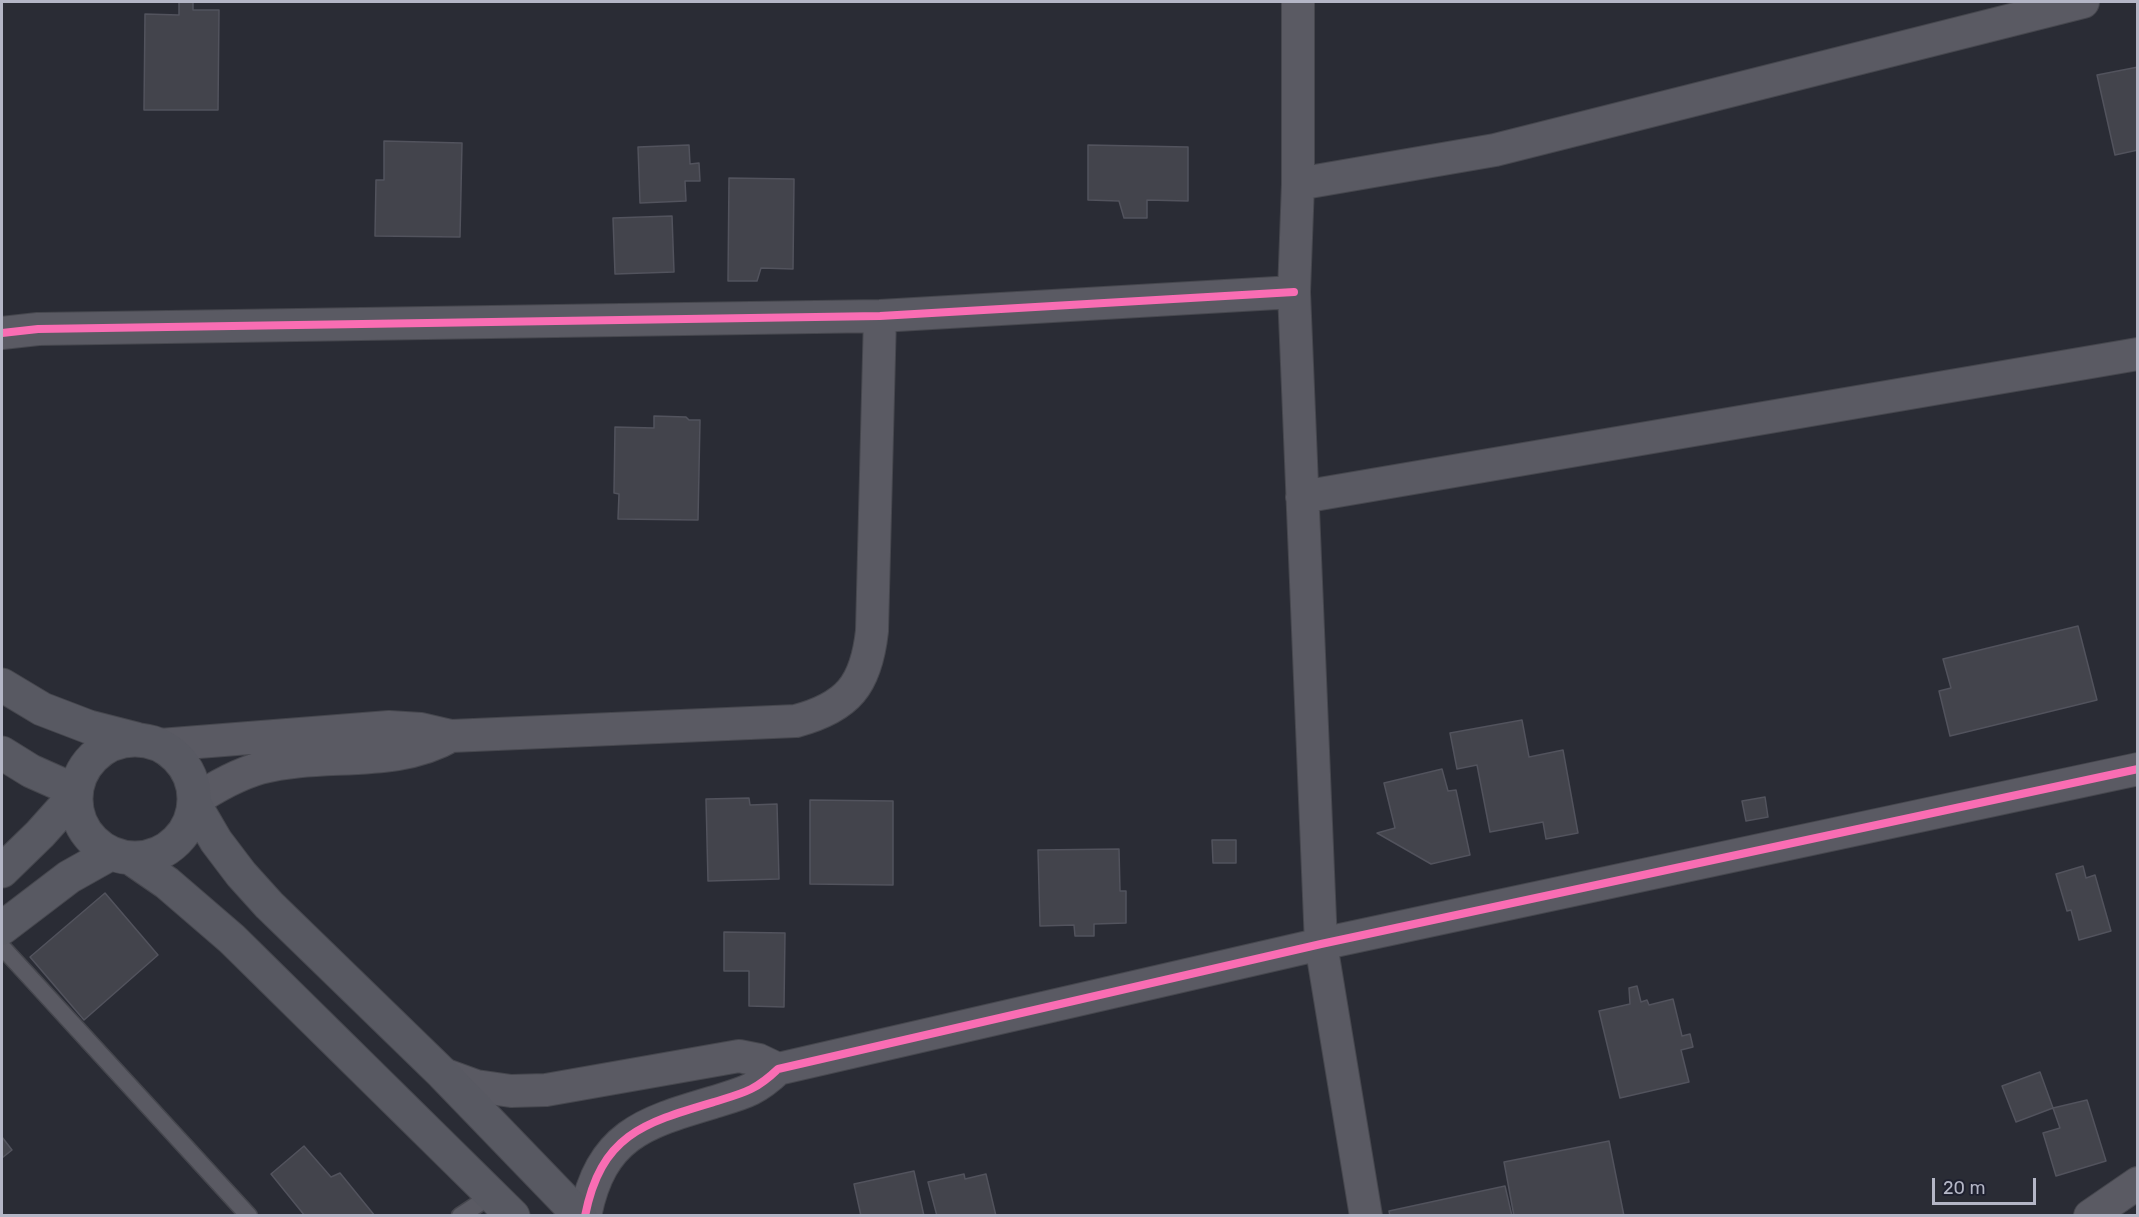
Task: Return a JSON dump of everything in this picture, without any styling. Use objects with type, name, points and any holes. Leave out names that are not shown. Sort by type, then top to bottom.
[{"type":"street","points":[[1298,2],[1298,184],[1294,292],[1321,944],[1366,1215]]},
{"type":"street","points":[[1298,184],[1496,150],[2083,2]]},
{"type":"street","points":[[2,333],[50,329],[880,316],[1294,292]]},
{"type":"street","points":[[2,870],[40,834],[76,793],[83,771],[97,753],[116,742],[389,727],[421,729],[451,736],[796,722],[821,714],[843,700],[859,681],[869,657],[872,632],[880,316]]},
{"type":"street","points":[[1302,497],[2138,354]]},
{"type":"street","points":[[2,685],[51,712],[89,727],[148,742],[178,759],[191,778],[194,803],[188,827],[174,845],[155,856],[121,856],[69,878],[2,928]]},
{"type":"street","points":[[194,803],[216,787],[262,768],[287,763],[410,752],[451,736]]},
{"type":"street","points":[[2,753],[31,771],[76,793]]},
{"type":"street","points":[[585,1215],[589,1194],[600,1168],[617,1146],[638,1129],[663,1117],[746,1093],[763,1083],[778,1069],[1321,944],[2138,769]]},
{"type":"street","points":[[76,793],[79,818],[91,840],[167,883],[232,939],[502,1205]]},
{"type":"street","points":[[194,803],[222,849],[269,905],[443,1074],[580,1215]]},
{"type":"street","points":[[443,1074],[476,1086],[511,1091],[546,1090],[739,1056],[759,1060],[778,1069]]},
{"type":"street","points":[[2090,1215],[2138,1183]]},
{"type":"lane","points":[[2,946],[249,1215]]},
{"type":"lane","points":[[460,1215],[502,1205]]},
{"type":"building","points":[[179,2],[193,2],[193,10],[219,10],[218,110],[144,110],[145,14],[179,15]]},
{"type":"building","points":[[2138,67],[2138,150],[2115,155],[2097,75]]},
{"type":"building","points":[[384,141],[462,143],[460,237],[375,236],[376,180],[384,180]]},
{"type":"building","points":[[689,145],[690,164],[699,163],[700,181],[685,181],[686,201],[640,203],[638,147]]},
{"type":"building","points":[[1088,145],[1188,147],[1188,201],[1147,200],[1147,218],[1124,218],[1119,201],[1088,200]]},
{"type":"building","points":[[729,178],[794,179],[793,269],[761,268],[757,281],[728,281]]},
{"type":"building","points":[[672,216],[674,272],[615,274],[613,218]]},
{"type":"building","points":[[654,416],[700,420],[698,520],[618,519],[619,494],[614,493],[615,427],[654,428]]},
{"type":"building","points":[[2078,626],[2097,700],[1950,736],[1939,691],[1951,688],[1943,659]]},
{"type":"building","points":[[1522,720],[1529,757],[1563,750],[1578,833],[1546,839],[1543,822],[1490,832],[1477,765],[1457,769],[1450,733]]},
{"type":"building","points":[[1442,769],[1448,791],[1456,790],[1470,855],[1431,864],[1377,833],[1395,828],[1384,783]]},
{"type":"building","points":[[1765,797],[1768,817],[1746,821],[1742,801]]},
{"type":"building","points":[[749,798],[750,805],[777,804],[779,879],[708,881],[706,799]]},
{"type":"building","points":[[810,800],[893,801],[893,885],[810,884]]},
{"type":"building","points":[[1212,840],[1236,840],[1236,863],[1213,863]]},
{"type":"building","points":[[1119,849],[1120,891],[1126,891],[1126,923],[1094,924],[1094,936],[1075,936],[1074,925],[1040,926],[1038,850]]},
{"type":"building","points":[[2083,866],[2086,878],[2095,875],[2111,931],[2079,940],[2071,910],[2067,911],[2056,874]]},
{"type":"building","points":[[105,893],[158,955],[84,1020],[30,957]]},
{"type":"building","points":[[724,932],[785,933],[784,1007],[749,1006],[749,971],[724,971]]},
{"type":"building","points":[[1637,986],[1641,1002],[1647,1000],[1649,1005],[1673,999],[1682,1036],[1690,1034],[1693,1047],[1681,1050],[1689,1082],[1620,1098],[1599,1011],[1630,1004],[1629,988]]},
{"type":"building","points":[[2040,1072],[2053,1108],[2016,1122],[2002,1086]]},
{"type":"building","points":[[2087,1100],[2106,1161],[2056,1176],[2043,1133],[2060,1128],[2053,1108]]},
{"type":"building","points":[[2,1137],[12,1150],[2,1158]]},
{"type":"building","points":[[1609,1141],[1624,1216],[1514,1216],[1504,1162]]},
{"type":"building","points":[[304,1146],[331,1177],[340,1173],[375,1216],[305,1216],[271,1174]]},
{"type":"building","points":[[914,1171],[924,1216],[861,1216],[854,1184]]},
{"type":"building","points":[[964,1174],[965,1179],[986,1174],[996,1216],[937,1216],[928,1182]]},
{"type":"building","points":[[1505,1186],[1512,1216],[1390,1216],[1389,1211]]},
{"type":"cycle path","points":[[2,333],[38,329],[880,316],[1294,292]]},
{"type":"cycle path","points":[[585,1216],[592,1189],[602,1167],[614,1150],[629,1136],[666,1117],[748,1090],[778,1069],[1321,944],[2138,769]]}]
